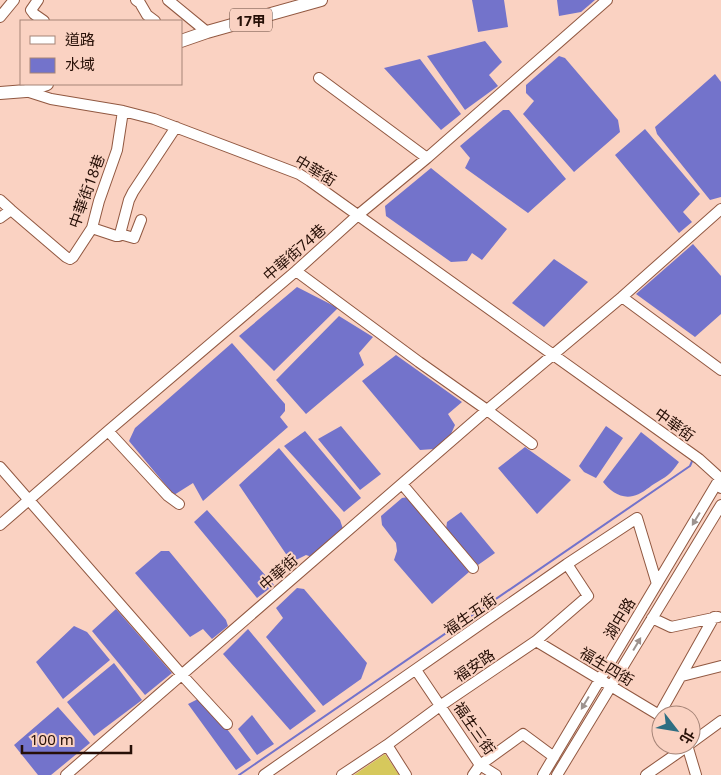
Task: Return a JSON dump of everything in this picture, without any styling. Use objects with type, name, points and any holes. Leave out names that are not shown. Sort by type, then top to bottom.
[{"type":"main road","name":"17甲","points":[[182,41],[320,0]]},
{"type":"main road","points":[[0,93],[26,91],[44,85]]},
{"type":"street","points":[[0,17],[14,0]]},
{"type":"street","points":[[38,0],[31,10],[43,20]]},
{"type":"street","points":[[136,0],[147,15],[154,20]]},
{"type":"street","points":[[168,0],[207,32]]},
{"type":"street","name":"中華街74巷","points":[[0,525],[296,271],[358,215],[427,158],[607,0]]},
{"type":"street","points":[[319,78],[427,158]]},
{"type":"street","name":"中華街","points":[[26,91],[51,99],[123,111],[154,119],[299,174],[699,459],[721,481]]},
{"type":"street","name":"中華街18巷","points":[[0,200],[66,257],[70,259],[73,257],[92,228],[99,201],[117,150],[123,111]]},
{"type":"street","points":[[120,234],[133,192],[176,127]]},
{"type":"street","name":"中華街","points":[[66,775],[721,209]]},
{"type":"street","points":[[0,218],[11,210]]},
{"type":"street","points":[[92,228],[116,236],[120,234],[134,238],[141,220]]},
{"type":"street","points":[[296,271],[532,444]]},
{"type":"street","points":[[622,296],[721,370]]},
{"type":"street","points":[[108,431],[168,496],[179,504]]},
{"type":"street","points":[[0,467],[227,724]]},
{"type":"street","name":"湖中路","points":[[543,775],[599,679],[721,481]]},
{"type":"street","points":[[402,484],[473,568]]},
{"type":"street","name":"湖中路","points":[[557,775],[721,505]]},
{"type":"street","name":"福生五街","points":[[264,775],[567,564],[637,518],[657,584]]},
{"type":"street","name":"福安路","points":[[342,775],[536,641],[588,596],[567,564]]},
{"type":"street","points":[[652,618],[671,627],[718,617]]},
{"type":"street","points":[[666,705],[718,617]]},
{"type":"street","name":"福生四街","points":[[536,641],[651,712]]},
{"type":"street","points":[[682,676],[721,666]]},
{"type":"street","name":"福生三街","points":[[416,670],[480,765],[496,775]]},
{"type":"street","points":[[701,736],[721,722]]},
{"type":"street","points":[[473,775],[480,765],[523,734],[554,756]]},
{"type":"street","points":[[387,745],[406,775]]},
{"type":"street","points":[[646,775],[672,755]]},
{"type":"street","points":[[688,755],[696,775]]},
{"type":"shaded area","points":[[385,754],[399,775],[354,775]]},
{"type":"water","points":[[472,0],[504,0],[508,27],[478,32]]},
{"type":"water","points":[[557,0],[595,0],[581,12],[559,16]]},
{"type":"water","points":[[485,41],[502,62],[489,75],[498,86],[465,110],[427,56]]},
{"type":"water","points":[[559,56],[565,58],[618,120],[620,132],[574,172],[523,114],[534,101],[526,93],[526,85]]},
{"type":"water","points":[[420,59],[461,114],[441,130],[384,68]]},
{"type":"water","points":[[715,74],[721,82],[721,197],[710,200],[657,134],[655,127]]},
{"type":"water","points":[[503,110],[509,110],[566,179],[528,213],[465,168],[470,158],[460,146]]},
{"type":"water","points":[[645,129],[700,194],[683,212],[692,222],[679,233],[615,155]]},
{"type":"water","points":[[431,168],[507,229],[482,260],[472,253],[467,261],[451,262],[386,216],[385,206]]},
{"type":"water","points":[[693,244],[721,276],[721,314],[695,337],[636,294]]},
{"type":"water","points":[[554,259],[588,282],[544,327],[512,303]]},
{"type":"water","points":[[297,287],[338,308],[274,371],[239,336]]},
{"type":"water","points":[[339,316],[373,337],[359,353],[364,365],[306,414],[276,380]]},
{"type":"water","points":[[232,343],[285,404],[285,411],[280,417],[288,427],[203,501],[193,483],[174,495],[129,441],[135,428]]},
{"type":"water","points":[[396,355],[462,402],[448,414],[455,425],[451,434],[434,449],[420,450],[362,381]]},
{"type":"water","points":[[341,426],[381,474],[360,490],[318,439]]},
{"type":"water","points":[[606,426],[623,438],[596,478],[584,472],[579,466]]},
{"type":"water","points":[[305,431],[361,498],[344,512],[284,446]]},
{"type":"water","points":[[641,432],[679,462],[668,475],[641,493],[629,497],[620,495],[612,491],[603,482]]},
{"type":"water","points":[[525,447],[571,480],[537,514],[498,468]]},
{"type":"water","points":[[279,448],[340,520],[343,529],[312,557],[306,555],[294,561],[286,554],[239,485]]},
{"type":"water","points":[[408,497],[469,572],[432,604],[394,560],[397,551],[396,543],[382,525],[381,516],[402,498]]},
{"type":"water","points":[[207,510],[274,585],[257,598],[194,522]]},
{"type":"water","points":[[461,512],[495,553],[478,565],[446,529],[447,522]]},
{"type":"water","points":[[161,551],[169,551],[226,620],[228,626],[212,639],[203,629],[190,637],[135,573]]},
{"type":"water","points":[[297,588],[304,589],[367,663],[361,679],[323,706],[266,637],[283,618],[276,608]]},
{"type":"water","points":[[116,609],[172,673],[145,695],[92,631]]},
{"type":"water","points":[[74,626],[87,632],[110,660],[63,699],[36,662]]},
{"type":"water","points":[[248,629],[316,711],[290,730],[223,654]]},
{"type":"water","points":[[114,663],[142,700],[94,736],[67,702]]},
{"type":"water","points":[[202,697],[251,760],[236,770],[188,704]]},
{"type":"water","points":[[58,707],[90,743],[51,775],[38,775],[14,745]]},
{"type":"water","points":[[252,715],[274,744],[257,755],[238,729]]},
{"type":"waterway","points":[[239,775],[690,466],[693,459]]}]
